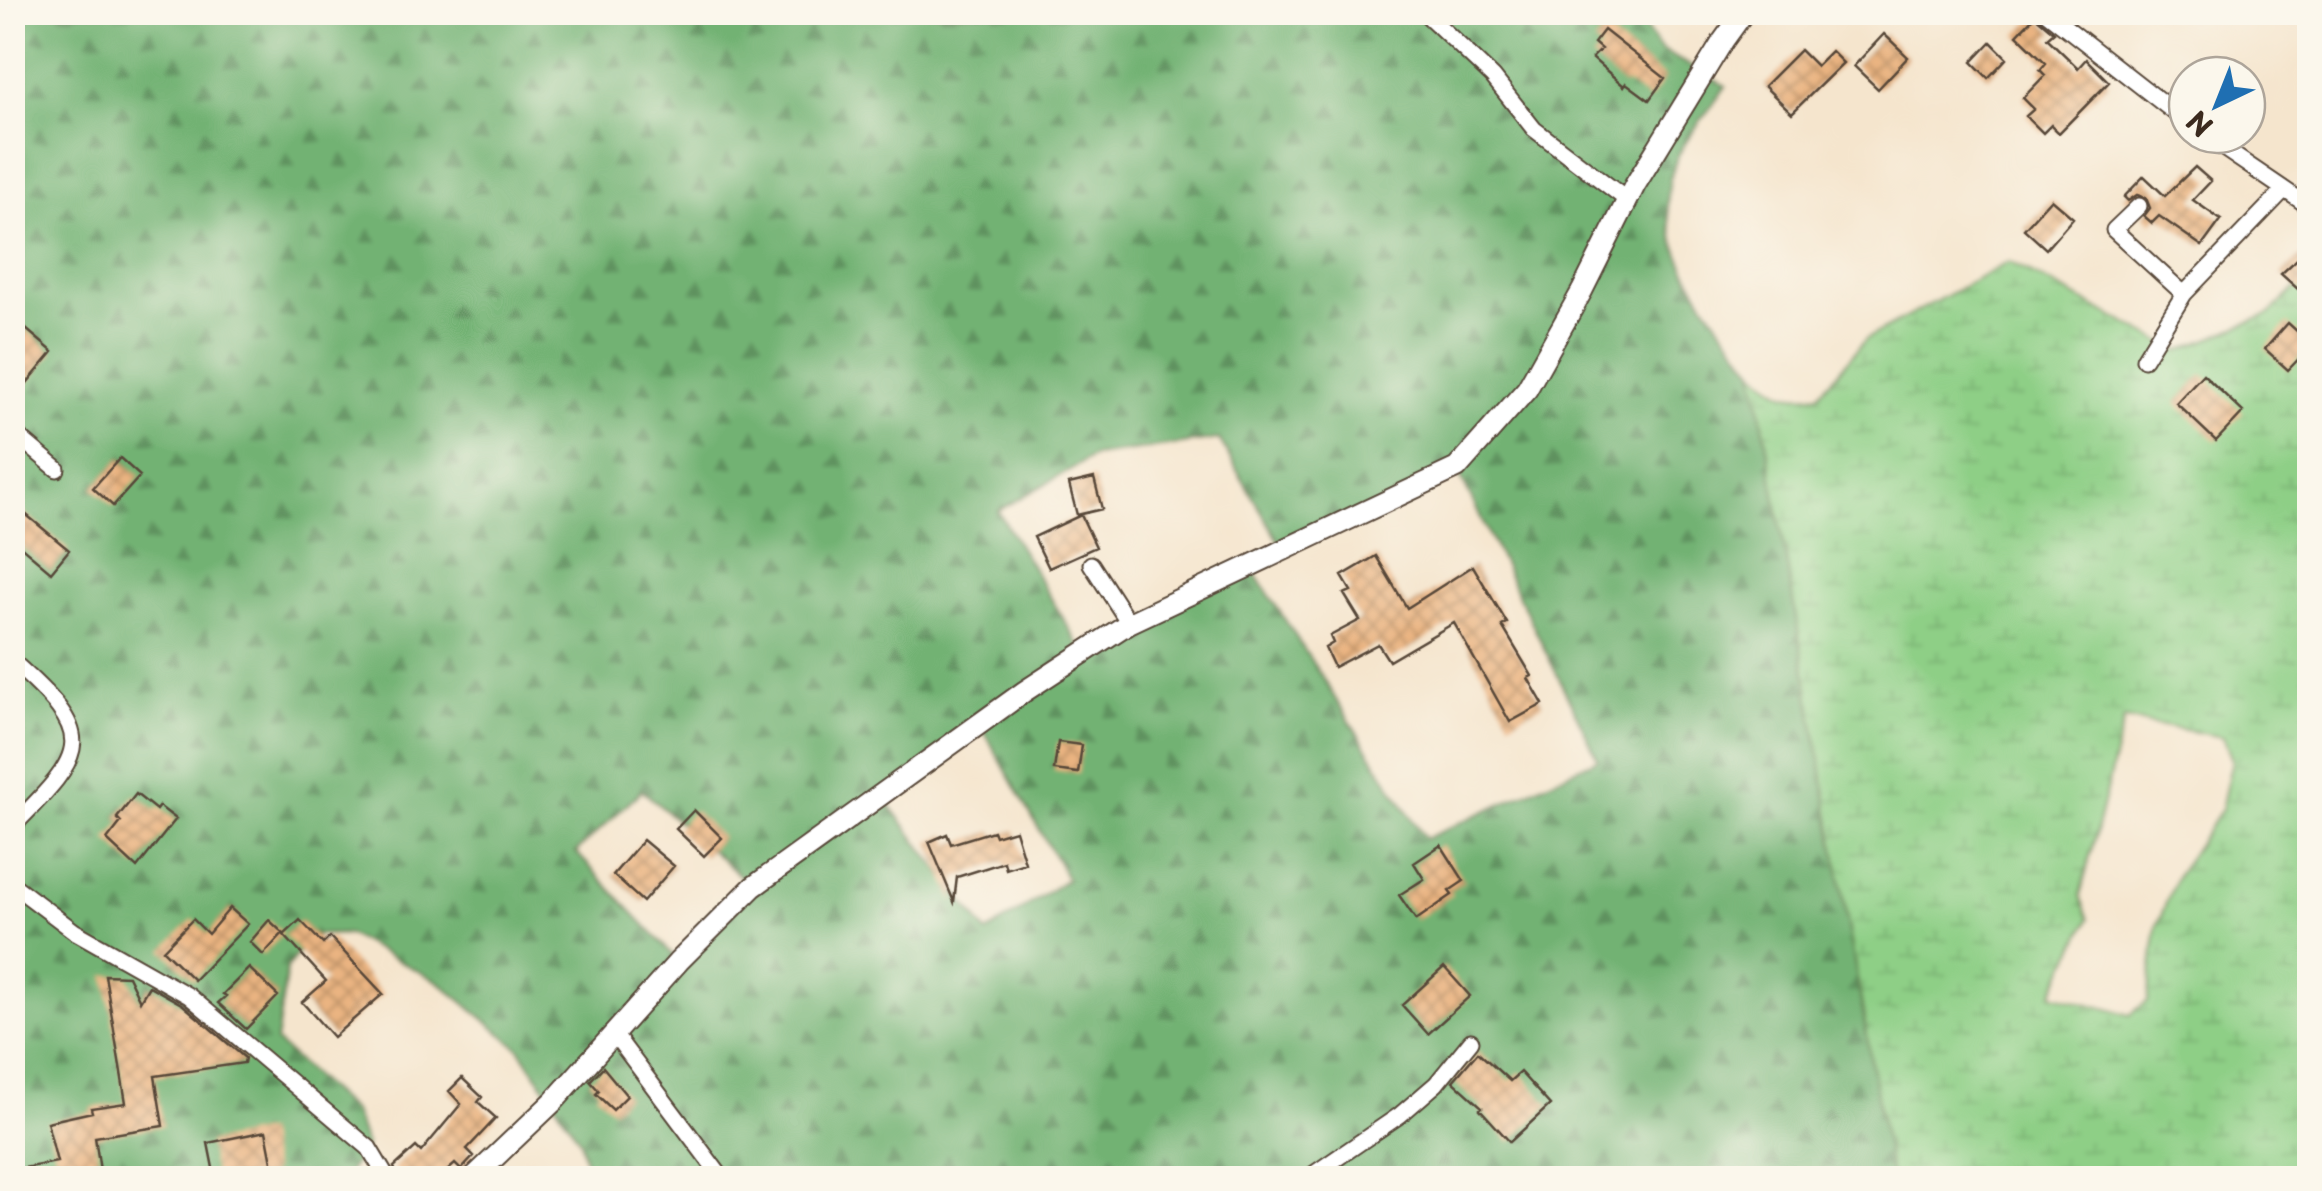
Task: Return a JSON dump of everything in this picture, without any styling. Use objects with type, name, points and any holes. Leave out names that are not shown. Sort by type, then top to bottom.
[{"type":"street","points":[[1424,12],[1494,77],[1534,130],[1627,200]]},
{"type":"street","points":[[473,1178],[554,1101],[678,961],[752,887],[1025,691],[1129,624],[1457,468],[1528,389],[1627,200],[1722,41],[1744,12]]},
{"type":"street","points":[[2046,12],[2167,106]]},
{"type":"street","points":[[2233,155],[2310,207]]},
{"type":"street","points":[[2144,359],[2184,294],[2283,190]]},
{"type":"street","points":[[2139,206],[2114,230],[2184,294]]},
{"type":"street","points":[[12,431],[57,470]]},
{"type":"street","points":[[1091,564],[1129,624]]},
{"type":"street","points":[[12,661],[48,693],[74,728],[74,753],[52,788],[12,828]]},
{"type":"street","points":[[12,884],[74,931],[189,996],[370,1148],[387,1178]]},
{"type":"street","points":[[614,1034],[722,1178]]},
{"type":"street","points":[[1308,1178],[1400,1115],[1436,1084],[1471,1041]]},
{"type":"green space","points":[[12,13],[1634,13],[1661,50],[1726,86],[1675,163],[1668,191],[1669,219],[1688,274],[1754,370],[1891,1178],[589,1178],[580,1140],[519,1048],[439,982],[347,934],[311,935],[287,967],[276,1042],[353,1112],[366,1145],[345,1178],[13,1178]],"holes":[[[1219,439],[1283,549],[1457,469],[1598,759],[1425,839],[1250,565],[1084,653],[998,511],[1094,456]],[[980,724],[1067,879],[987,933],[882,795]],[[642,790],[752,886],[678,960],[576,852]]]},
{"type":"green space","points":[[2009,262],[2179,351],[2270,314],[2309,275],[2309,1178],[1891,1178],[1754,370],[1783,392],[1819,394],[1866,339]],"holes":[[[2124,719],[2223,737],[2232,760],[2221,809],[2178,874],[2157,925],[2148,1001],[2130,1015],[2052,994],[2089,919],[2080,896]]]},
{"type":"building","points":[[2035,16],[2054,32],[2047,38],[2078,68],[2086,59],[2109,82],[2059,133],[2051,125],[2043,133],[2026,116],[2034,109],[2023,98],[2045,75],[2040,70],[2046,63],[2017,35]]},
{"type":"building","points":[[1604,30],[1665,78],[1649,100],[1626,83],[1624,86],[1592,58],[1601,49],[1594,43]]},
{"type":"building","points":[[1884,34],[1908,57],[1878,89],[1854,66]]},
{"type":"building","points":[[1991,42],[2007,58],[1988,78],[1972,62]]},
{"type":"building","points":[[1800,50],[1816,66],[1831,51],[1843,63],[1792,113],[1764,86]]},
{"type":"building","points":[[2195,167],[2211,181],[2193,200],[2221,220],[2202,246],[2159,216],[2152,223],[2144,216],[2150,208],[2146,198],[2137,195],[2128,201],[2124,197],[2144,176],[2165,196]]},
{"type":"building","points":[[2051,199],[2073,218],[2046,249],[2024,229]]},
{"type":"building","points":[[2310,247],[2310,280],[2300,291],[2281,274]]},
{"type":"building","points":[[2288,323],[2310,347],[2288,370],[2265,349]]},
{"type":"building","points":[[26,329],[53,352],[12,401],[12,345]]},
{"type":"building","points":[[2203,374],[2243,412],[2216,441],[2176,403]]},
{"type":"building","points":[[120,458],[140,476],[113,506],[93,488]]},
{"type":"building","points":[[1094,478],[1102,509],[1077,515],[1069,484]]},
{"type":"building","points":[[12,503],[69,550],[51,572],[12,539]]},
{"type":"building","points":[[1081,515],[1096,547],[1049,568],[1034,537]]},
{"type":"building","points":[[1376,556],[1407,608],[1473,566],[1507,623],[1502,626],[1532,676],[1528,678],[1543,704],[1510,722],[1454,623],[1389,661],[1378,644],[1334,667],[1325,648],[1333,643],[1330,636],[1360,620],[1344,594],[1351,591],[1342,576]]},
{"type":"building","points":[[1058,742],[1082,745],[1078,773],[1054,770]]},
{"type":"building","points":[[136,794],[176,819],[137,868],[107,840],[121,822],[117,818]]},
{"type":"building","points":[[694,810],[722,838],[704,856],[676,829]]},
{"type":"building","points":[[1015,830],[1025,863],[1006,869],[1004,862],[957,877],[954,902],[929,842],[947,834],[951,844],[993,831],[995,836]]},
{"type":"building","points":[[643,840],[674,866],[643,902],[613,875]]},
{"type":"building","points":[[1441,845],[1464,881],[1449,891],[1452,895],[1416,920],[1399,895],[1424,879],[1414,863]]},
{"type":"building","points":[[230,908],[248,924],[194,980],[163,950],[193,919],[208,934]]},
{"type":"building","points":[[269,920],[283,933],[263,955],[250,942]]},
{"type":"building","points":[[300,920],[323,944],[330,937],[383,994],[333,1037],[302,1002],[326,981],[284,935]]},
{"type":"building","points":[[1444,967],[1470,996],[1428,1034],[1402,1005]]},
{"type":"building","points":[[249,968],[278,996],[246,1029],[218,1003]]},
{"type":"building","points":[[105,975],[128,976],[140,1001],[149,986],[183,1005],[245,1058],[244,1063],[155,1076],[163,1126],[95,1137],[101,1177],[12,1178],[12,1170],[57,1162],[47,1122],[92,1112],[91,1108],[126,1103]]},
{"type":"building","points":[[1478,1052],[1510,1081],[1520,1072],[1550,1105],[1510,1142],[1482,1107],[1453,1081]]},
{"type":"building","points":[[603,1067],[627,1096],[613,1110],[596,1094],[599,1091],[590,1081]]},
{"type":"building","points":[[462,1078],[482,1097],[478,1102],[496,1118],[467,1149],[474,1156],[461,1170],[455,1164],[439,1178],[398,1178],[394,1167],[416,1147],[421,1152],[461,1104],[449,1091]]},
{"type":"building","points":[[266,1131],[272,1178],[215,1178],[208,1143]]}]
